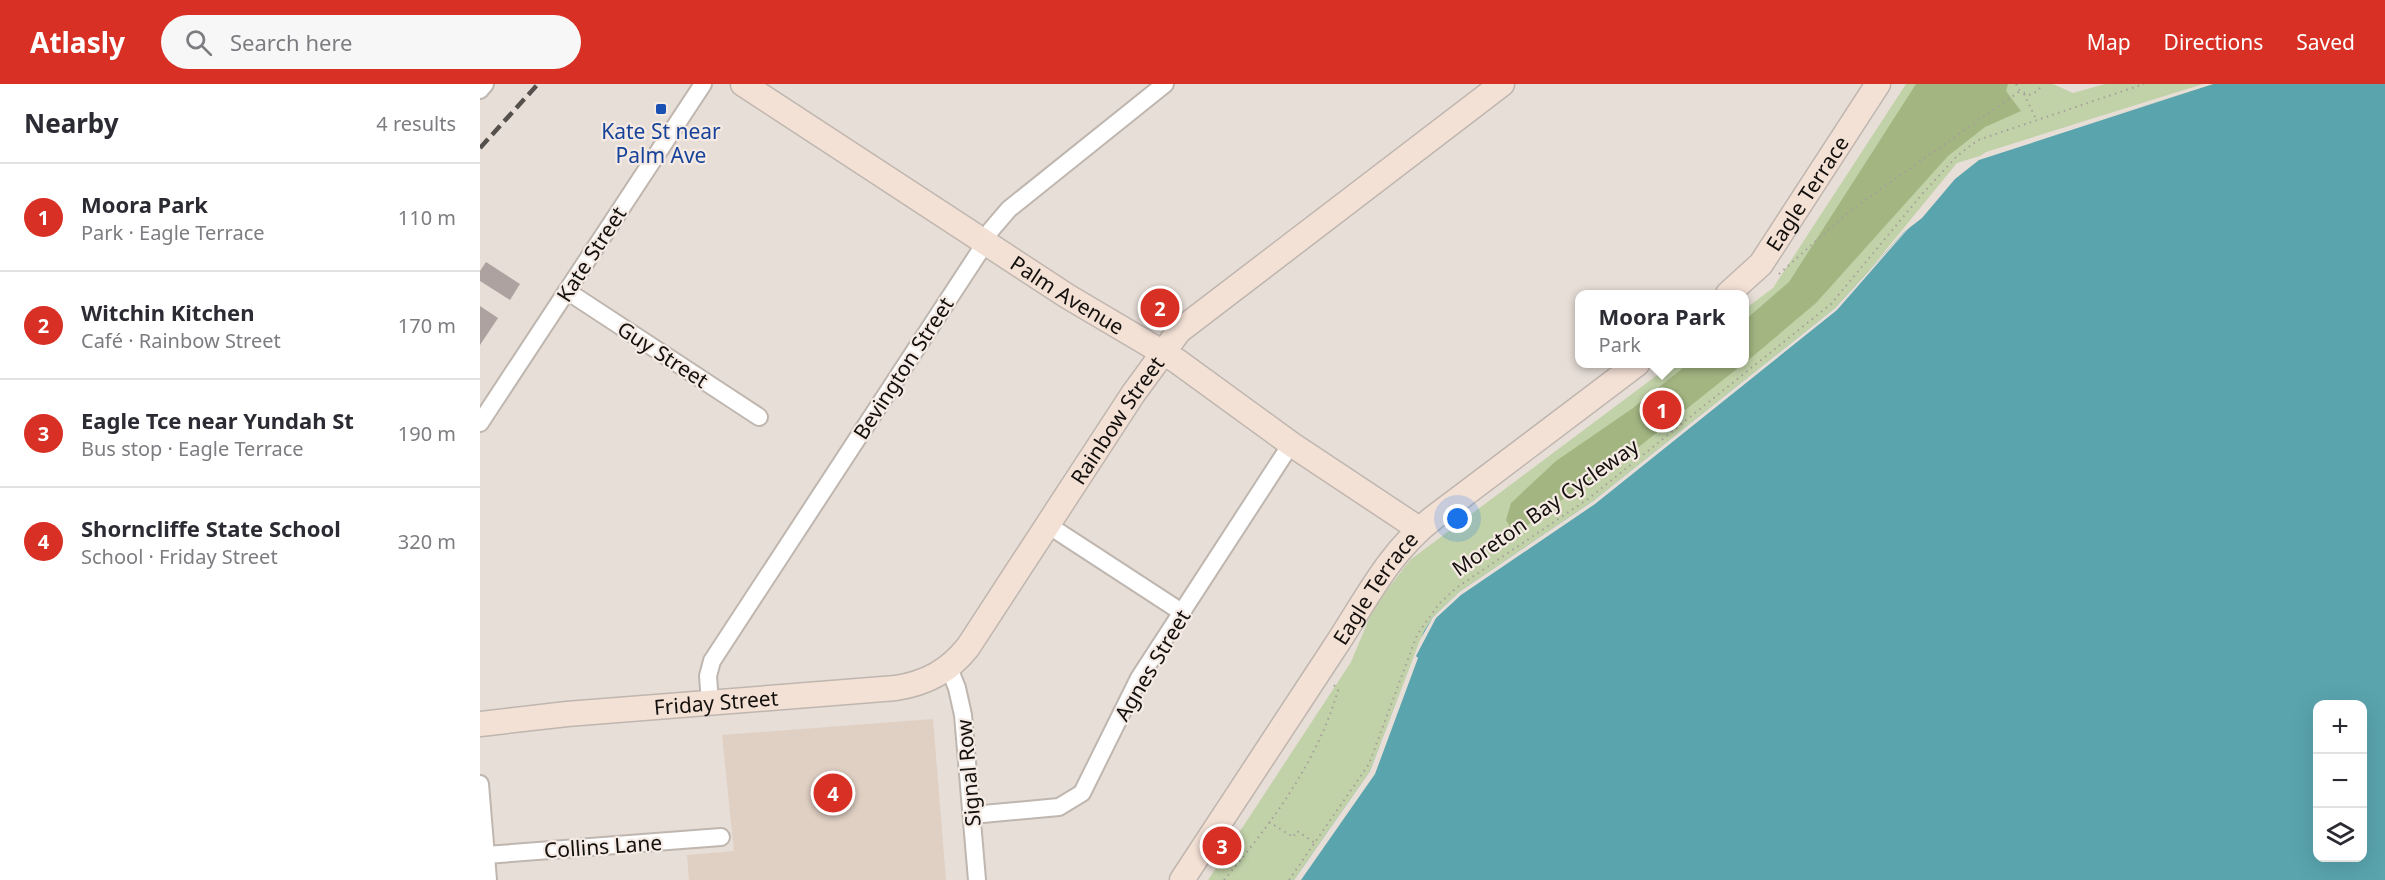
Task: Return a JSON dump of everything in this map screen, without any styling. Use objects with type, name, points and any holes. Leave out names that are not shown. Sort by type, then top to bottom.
[{"type":"street","points":[[480,90],[485,84]]},
{"type":"street","name":"Kate Street","points":[[480,423],[703,84]]},
{"type":"street","name":"Palm Avenue","points":[[743,84],[1067,296],[1162,352],[1291,444],[1419,529]]},
{"type":"street","name":"Rainbow Street","points":[[949,668],[968,647],[1162,352],[1186,325],[1502,84]]},
{"type":"street","name":"Eagle Terrace","points":[[1732,290],[1761,264],[1878,84]]},
{"type":"street","name":"Bevington Street","points":[[710,702],[708,676],[712,661],[995,224],[1009,209],[1155,87]]},
{"type":"street","name":"Guy Street","points":[[567,291],[759,417]]},
{"type":"street","name":"Eagle Terrace","points":[[1182,880],[1338,644],[1389,562],[1419,529],[1630,368]]},
{"type":"street","name":"Agnes Street","points":[[972,815],[1059,807],[1083,793],[1128,698],[1291,444]]},
{"type":"street","points":[[1048,525],[1183,613]]},
{"type":"street","name":"Friday Street","points":[[480,724],[567,714],[896,688],[921,683],[949,668]]},
{"type":"street","name":"Signal Row","points":[[949,668],[957,688],[963,715],[977,880]]},
{"type":"street","points":[[480,784],[488,880]]},
{"type":"street","name":"Collins Lane","points":[[486,855],[721,837]]},
{"type":"path","points":[[2016,84],[2019,91],[2024,94],[2034,94],[2042,84]]},
{"type":"path","name":"Moreton Bay Cycleway","points":[[1289,880],[1368,764],[1417,635],[1439,604],[1456,588],[1588,500],[1831,304],[1958,156],[1978,140],[2144,84]]},
{"type":"path","points":[[1773,273],[1776,276],[1851,210],[2019,91]]},
{"type":"path","points":[[2024,94],[2036,119]]},
{"type":"path","points":[[1224,880],[1287,798],[1329,720],[1338,690],[1332,681]]},
{"type":"path","points":[[1269,822],[1293,837],[1297,831],[1315,843]]},
{"type":"shaded area","points":[[933,719],[946,880],[689,880],[687,855],[734,851],[722,735]]},
{"type":"green space","points":[[1906,84],[2053,84],[2073,93],[2105,84],[2215,84],[1957,163],[1835,312],[1370,776],[1299,880],[1208,880],[1351,662],[1374,607],[1410,560],[1667,368],[1749,368],[1749,306],[1773,288]]},
{"type":"green space","points":[[1916,84],[2008,84],[2006,91],[2021,111],[1985,127],[1948,156],[1816,303],[1749,360],[1749,317],[1789,282]]},
{"type":"green space","points":[[1683,368],[1738,368],[1596,481],[1558,502],[1515,535],[1506,520],[1511,503],[1556,461],[1633,408]]},
{"type":"water","points":[[2213,84],[2385,84],[2385,880],[1294,880],[1370,771],[1424,631],[1433,617],[1459,592],[1593,501],[1835,308],[1904,232],[1922,218],[1955,179],[1979,160]]},
{"type":"pier","points":[[2203,84],[2213,84],[1987,155],[1964,167],[1986,152]]},
{"type":"pier","points":[[1927,207],[1837,310],[1595,504],[1461,595],[1436,618],[1416,656],[1418,658],[1375,774],[1301,880],[1294,880],[1370,771],[1420,640],[1433,617],[1459,592],[1593,501],[1835,308]]},
{"type":"building","points":[[486,262],[520,284],[510,300],[480,281],[480,271]]},
{"type":"building","points":[[480,306],[498,318],[480,345]]},
{"type":"railway","points":[[480,148],[538,84]]},
{"type":"place","name":"Kate St near Palm Ave","points":[[661,109]]},
{"type":"place","name":"Witchin Kitchen","points":[[1160,308]]},
{"type":"place","name":"Moora Park","points":[[1662,410]]},
{"type":"place","name":"Shorncliffe State School","points":[[833,793]]},
{"type":"place","name":"Eagle Tce near Yundah St","points":[[1222,846]]}]
